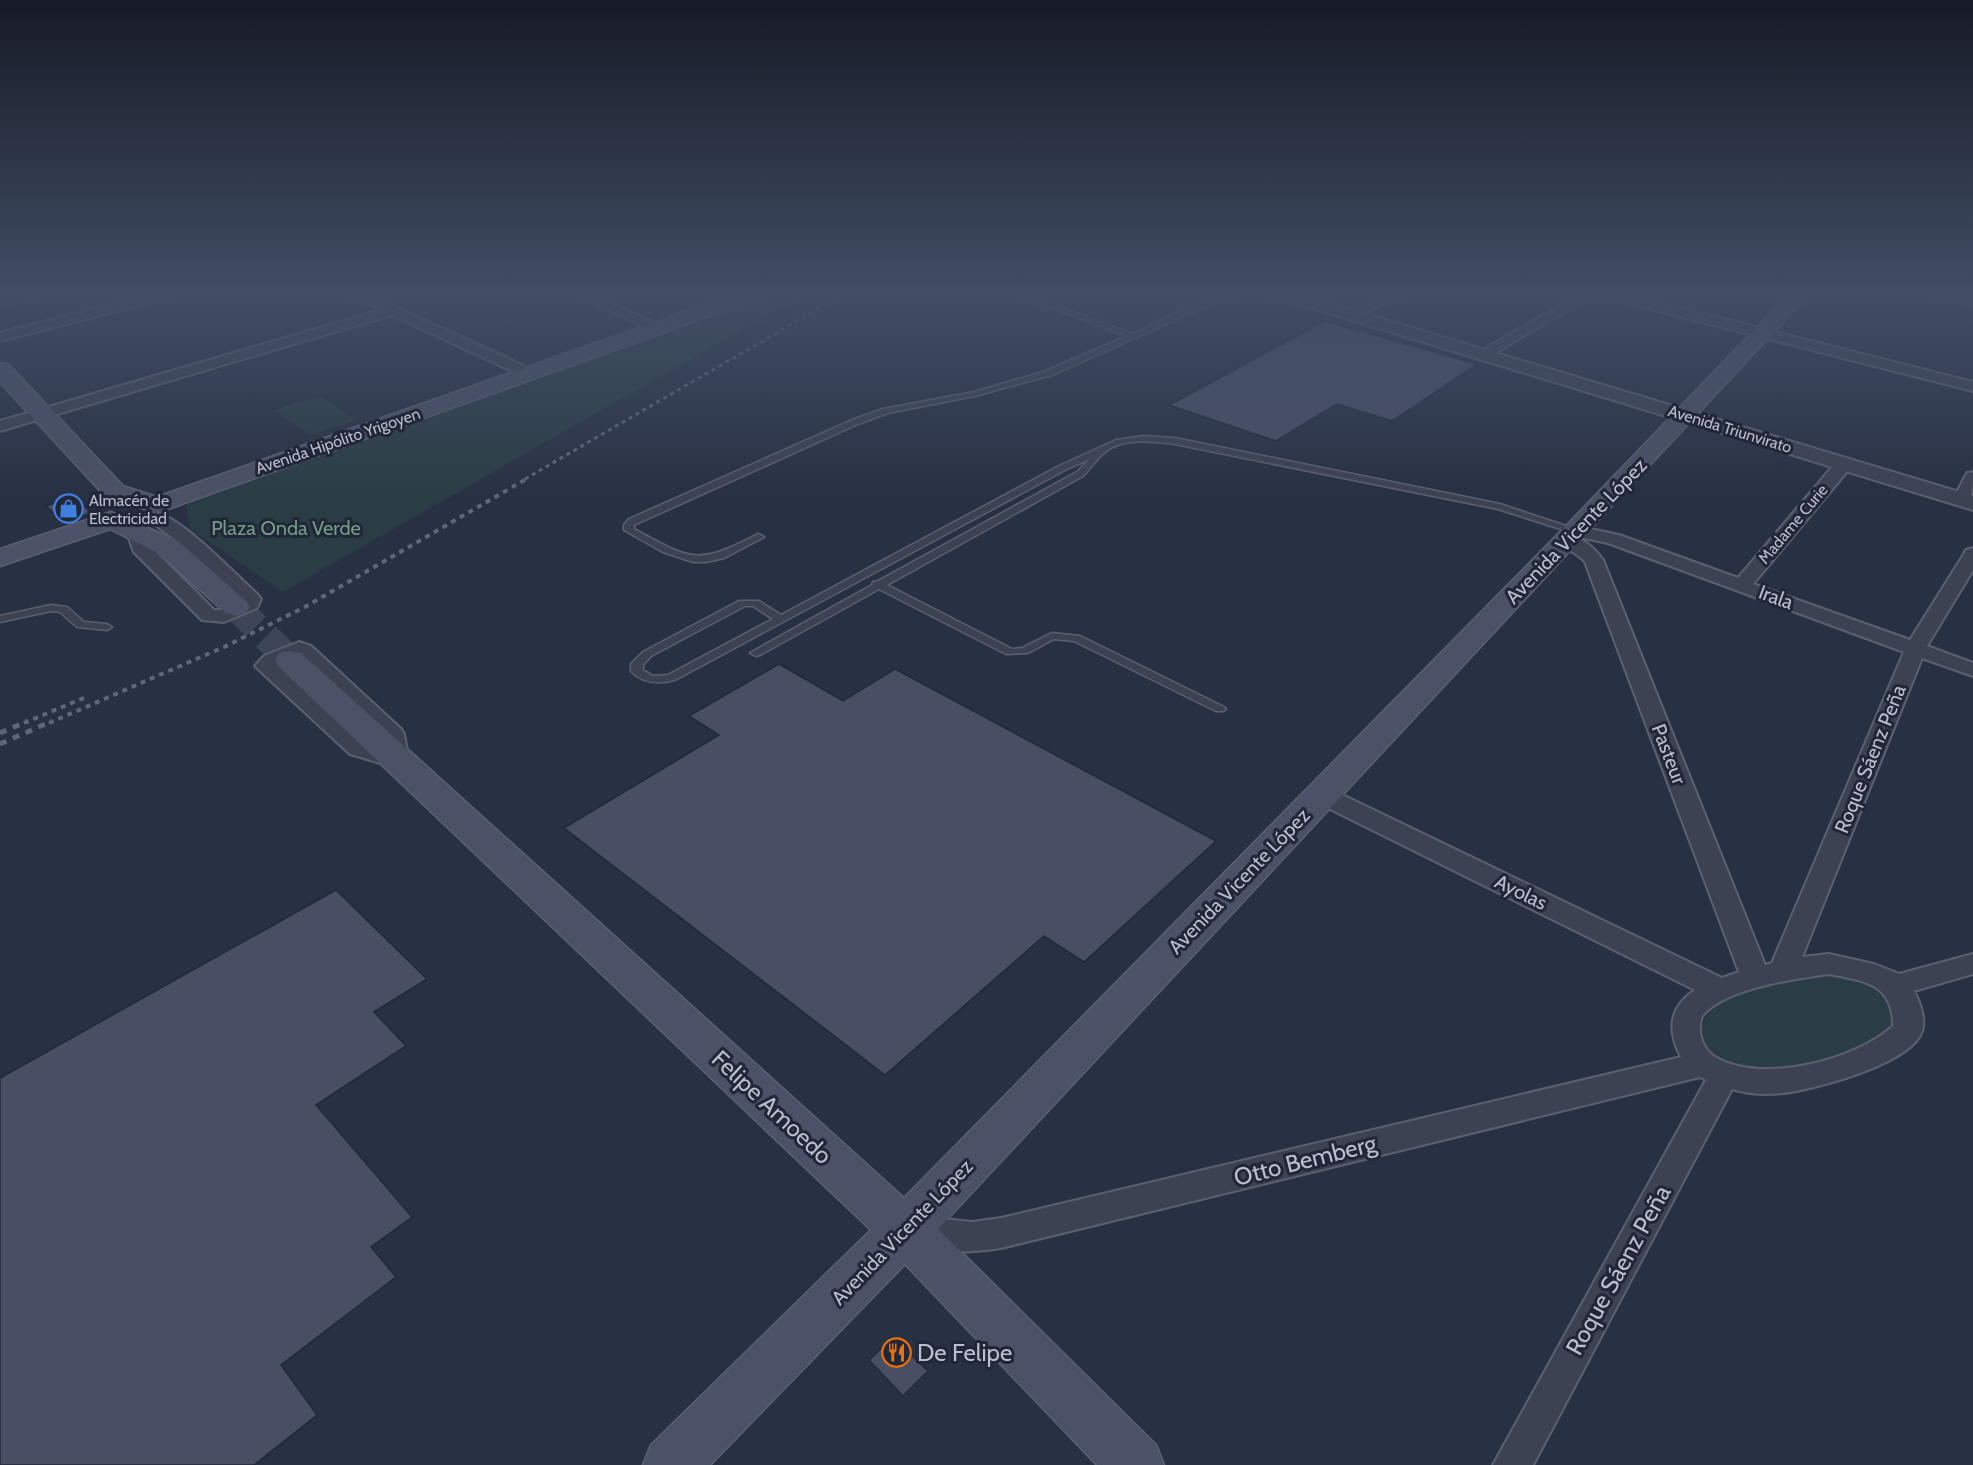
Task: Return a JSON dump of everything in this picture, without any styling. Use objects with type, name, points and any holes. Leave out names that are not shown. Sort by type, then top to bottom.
[{"type":"main road","name":"Avenida Hipólito Yrigoyen","points":[[158,512],[565,361]]},
{"type":"main road","name":"Avenida Vicente López","points":[[671,1465],[905,1230],[1572,536],[1737,361]]},
{"type":"main road","points":[[0,369],[114,491],[158,512],[168,547]]},
{"type":"main road","points":[[114,491],[109,516],[168,547],[236,608]]},
{"type":"main road","points":[[0,558],[123,525]]},
{"type":"main road","name":"Felipe Amoedo","points":[[290,660],[905,1230],[1136,1465]]},
{"type":"street","points":[[0,426],[221,361]]},
{"type":"street","points":[[502,361],[530,374]]},
{"type":"street","name":"Avenida Triunvirato","points":[[1506,361],[1967,501]]},
{"type":"street","points":[[1873,361],[1973,387]]},
{"type":"street","name":"Madame Curie","points":[[1742,585],[1844,464]]},
{"type":"street","points":[[1967,501],[1973,477]]},
{"type":"street","points":[[123,525],[141,548],[209,616],[224,616],[250,604],[251,599],[158,512]]},
{"type":"street","name":"Irala","points":[[1572,536],[1613,539],[1973,670]]},
{"type":"street","name":"Pasteur","points":[[1572,536],[1594,560],[1756,979]]},
{"type":"street","name":"Roque Sáenz Peña","points":[[1783,971],[1915,649],[1973,554]]},
{"type":"street","name":"Felipe Amoedo","points":[[294,650],[304,650],[393,734],[397,761],[358,749],[266,666],[267,662],[294,650]]},
{"type":"street","name":"Ayolas","points":[[1322,795],[1721,990]]},
{"type":"street","points":[[1830,964],[1876,976],[1896,986],[1910,1012],[1908,1030],[1880,1052],[1807,1077],[1751,1081],[1714,1070],[1689,1047],[1685,1032],[1685,1019],[1693,1006],[1704,997],[1783,971],[1830,964]]},
{"type":"street","points":[[1896,986],[1973,964]]},
{"type":"street","name":"Roque Sáenz Peña","points":[[1512,1465],[1714,1070]]},
{"type":"street","name":"Otto Bemberg","points":[[905,1230],[972,1237],[1001,1233],[1714,1070]]},
{"type":"lane","points":[[759,537],[722,556],[685,560],[629,530],[628,525],[632,521],[871,416],[975,394],[1036,378],[1078,361]]},
{"type":"lane","points":[[781,619],[755,603],[743,603],[647,654],[637,664],[637,671],[644,677],[654,680],[671,678],[781,619],[1052,473],[1104,448],[1130,440],[1175,441],[1500,507],[1572,536]]},
{"type":"lane","points":[[756,653],[877,584],[1080,474],[1104,448]]},
{"type":"lane","points":[[877,584],[1010,652],[1024,651],[1052,636],[1077,638],[1220,709]]},
{"type":"lane","points":[[0,619],[30,611],[57,608],[63,609],[81,625],[107,627]]},
{"type":"green space","name":"Plaza Onda Verde","points":[[584,361],[687,361],[283,592],[190,529],[186,505]]},
{"type":"green space","points":[[321,396],[357,420],[310,435],[274,410]]},
{"type":"green space","points":[[1832,972],[1889,989],[1895,1022],[1873,1040],[1844,1054],[1777,1069],[1746,1069],[1722,1063],[1707,1051],[1702,1043],[1701,1034],[1707,1016],[1720,1002],[1729,997],[1767,985]]},
{"type":"building","points":[[1250,361],[1468,361],[1477,364],[1392,421],[1337,404],[1276,441],[1169,405]]},
{"type":"building","name":"Almacén de Electricidad","points":[[73,497],[92,513],[64,522],[46,506]]},
{"type":"building","points":[[779,664],[843,701],[895,669],[1216,841],[1084,962],[1044,936],[885,1075],[564,828],[719,735],[689,716]]},
{"type":"building","points":[[336,890],[427,979],[374,1012],[406,1046],[316,1105],[412,1217],[371,1247],[396,1277],[281,1365],[317,1415],[254,1465],[0,1465],[0,1078]]},
{"type":"building","points":[[887,1343],[899,1344],[928,1371],[903,1396],[869,1360]]},
{"type":"tunnel","points":[[236,607],[290,660]]},
{"type":"railway","points":[[525,479],[727,361]]},
{"type":"railway","points":[[49,723],[224,647],[305,607],[528,478]]},
{"type":"railway","points":[[24,723],[86,697]]},
{"type":"railway","points":[[0,733],[28,721]]},
{"type":"railway","points":[[0,744],[52,721]]},
{"type":"place","name":"Almacén de Electricidad","points":[[68,509]]},
{"type":"place","name":"De Felipe","points":[[896,1352]]}]
